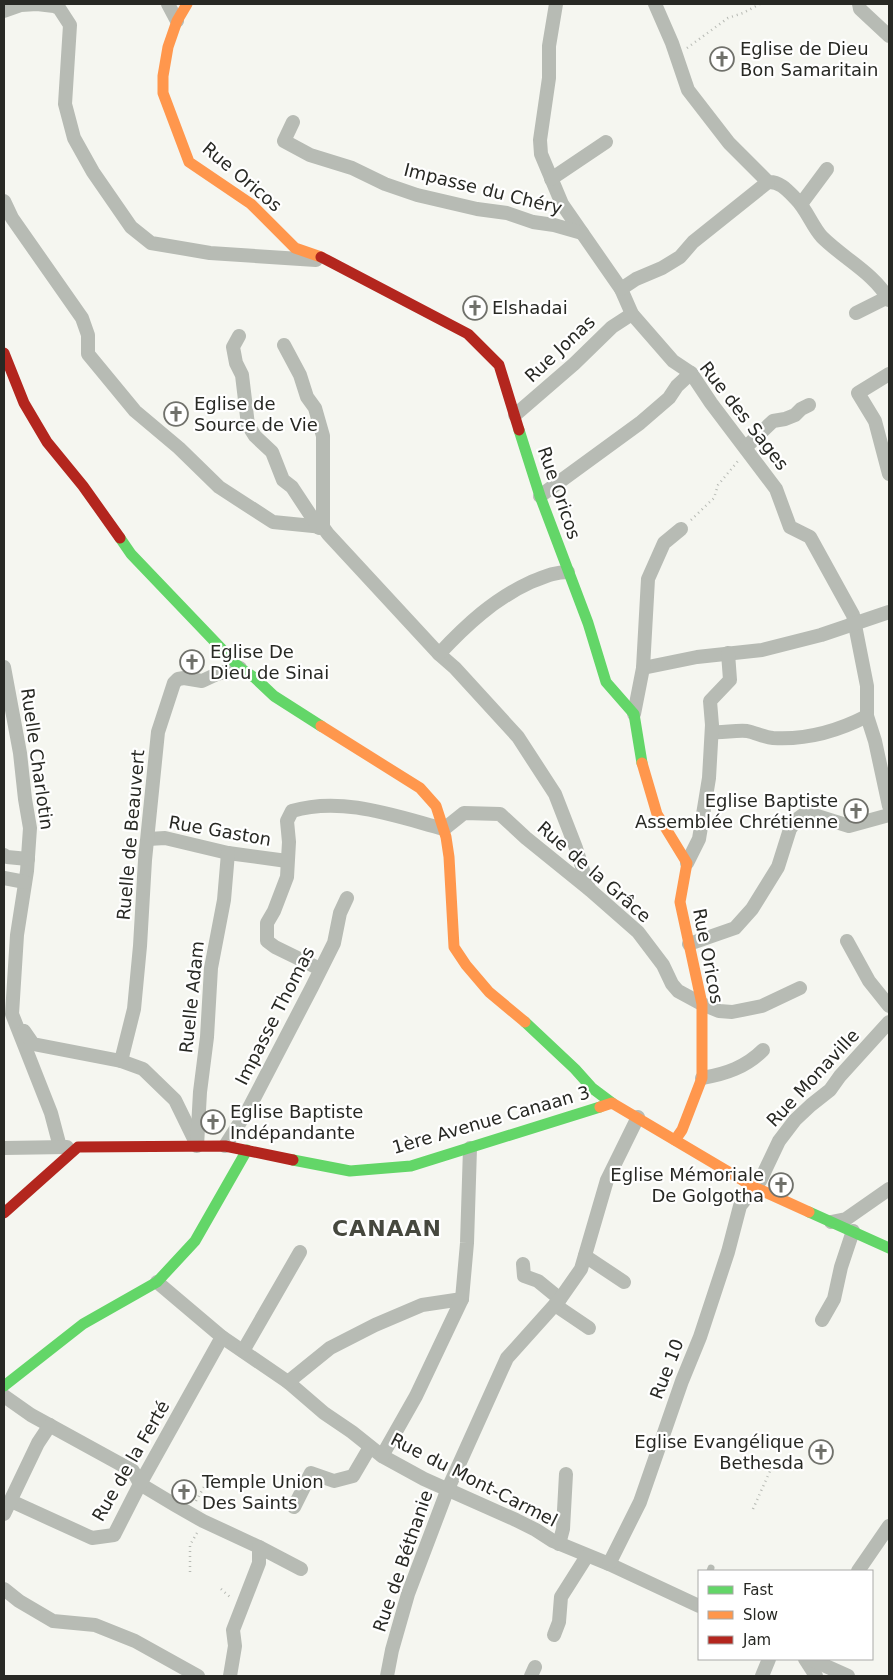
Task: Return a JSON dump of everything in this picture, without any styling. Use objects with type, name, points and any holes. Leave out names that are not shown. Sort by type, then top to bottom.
[{"type":"street","points":[[168,4],[177,21]]},
{"type":"street","name":"Rue Oricos","points":[[188,4],[177,21],[168,47],[163,93],[190,162],[251,204],[295,248],[326,259],[468,334],[500,365],[540,496],[588,623],[606,682],[634,714]]},
{"type":"street","name":"Rue des Sages","points":[[556,4],[548,46],[549,78],[540,140],[542,154],[551,179],[562,204],[621,289],[632,314],[673,361],[691,373],[711,403],[776,489],[790,527],[810,537],[853,615],[867,686],[867,716],[875,741],[889,806]]},
{"type":"street","points":[[655,4],[672,43],[688,90],[729,143],[768,182]]},
{"type":"street","points":[[859,4],[860,9],[889,36]]},
{"type":"street","points":[[4,11],[21,5],[54,6],[58,8],[70,25],[65,104],[74,138],[93,172],[131,227],[151,243],[210,253],[312,261],[326,259]]},
{"type":"street","name":"Impasse du Chéry","points":[[293,122],[284,141],[310,155],[352,168],[384,184],[417,195],[477,209],[507,213],[533,222],[554,225],[582,233]]},
{"type":"street","points":[[551,179],[606,142]]},
{"type":"street","points":[[801,204],[827,169]]},
{"type":"street","points":[[621,289],[636,279],[662,268],[680,257],[693,242],[768,182],[775,181],[801,204],[822,236],[874,280],[888,299],[856,313]]},
{"type":"street","points":[[4,201],[12,218],[82,318],[88,335],[88,354],[135,411],[180,448],[219,487],[273,522],[321,527]]},
{"type":"street","name":"Rue Jonas","points":[[515,415],[574,364],[612,327],[632,314]]},
{"type":"street","points":[[238,336],[233,347],[236,363],[246,392],[248,425],[255,436],[272,452],[283,480],[292,487],[321,527],[518,737],[555,794],[576,848],[589,889]]},
{"type":"street","points":[[284,345],[300,376],[307,396],[315,408],[323,436],[321,527]]},
{"type":"street","points":[[4,353],[6,370],[47,442],[83,486],[131,554],[240,668],[255,678],[274,696],[420,788],[436,806],[444,829],[449,857],[454,947],[466,965],[490,992],[575,1069],[592,1088],[612,1103]]},
{"type":"street","points":[[540,496],[640,423],[669,398],[677,386],[691,373]]},
{"type":"street","points":[[889,374],[858,393],[875,421],[889,474]]},
{"type":"street","points":[[746,449],[773,421],[795,415],[809,405]]},
{"type":"street","points":[[681,529],[664,544],[648,579],[643,668],[634,714],[642,762],[657,814],[688,863]]},
{"type":"street","points":[[439,654],[493,603],[516,589],[555,572],[568,572]]},
{"type":"street","points":[[643,668],[728,653],[762,650],[821,635],[889,612]]},
{"type":"street","points":[[688,863],[699,838],[709,778],[712,732],[710,701],[730,680],[728,653]]},
{"type":"street","name":"Ruelle Charlotin","points":[[4,667],[20,753],[30,828],[28,859],[8,1009],[51,1113],[60,1146]]},
{"type":"street","name":"Ruelle de Beauvert","points":[[121,1061],[134,1009],[158,732],[174,683],[178,679],[202,681],[217,674],[240,668]]},
{"type":"street","points":[[712,732],[745,731],[772,738],[816,735],[851,724],[867,716]]},
{"type":"street","points":[[320,969],[267,941],[267,924],[287,877],[289,842],[287,821],[292,812],[305,807],[339,806],[381,811],[444,829]]},
{"type":"street","name":"Rue de la Grâce","points":[[444,829],[464,813],[500,814],[638,932],[663,965],[672,984],[678,991],[702,1004],[719,1011],[732,1012],[762,1006],[800,988]]},
{"type":"street","points":[[689,944],[735,928],[752,909],[778,866],[790,829],[796,820],[804,814],[814,815],[849,826],[889,815]]},
{"type":"street","name":"Rue Gaston","points":[[148,839],[165,838],[228,853],[287,861]]},
{"type":"street","name":"Ruelle Adam","points":[[197,1146],[211,968],[224,900],[228,853]]},
{"type":"street","points":[[4,855],[6,857],[28,859]]},
{"type":"street","name":"Rue Oricos","points":[[675,1140],[682,1130],[702,1078],[702,1004],[680,902],[688,863]]},
{"type":"street","points":[[4,878],[25,882]]},
{"type":"street","name":"Impasse Thomas","points":[[225,1146],[250,1108],[334,943],[340,913],[347,898]]},
{"type":"street","points":[[847,941],[868,981],[889,1006]]},
{"type":"street","points":[[8,1009],[34,1044],[121,1061],[143,1069],[175,1100],[197,1146]]},
{"type":"street","name":"Rue Monaville","points":[[754,1187],[760,1181],[779,1141],[795,1120],[830,1090],[840,1076],[889,1022]]},
{"type":"street","points":[[702,1078],[716,1076],[740,1068],[754,1059],[763,1050]]},
{"type":"street","name":"1ère Avenue Canaan 3","points":[[78,1148],[225,1146],[350,1171],[410,1166],[612,1103],[754,1187],[889,1248]]},
{"type":"street","name":"Rue de Béthanie","points":[[387,1676],[392,1650],[408,1594],[448,1491],[508,1358],[557,1302],[581,1269],[607,1180],[638,1117]]},
{"type":"street","points":[[4,1148],[25,1149],[60,1146],[78,1148]]},
{"type":"street","points":[[4,1213],[78,1148]]},
{"type":"street","points":[[382,1456],[416,1396],[462,1299],[467,1243],[470,1148]]},
{"type":"street","points":[[4,1386],[83,1324],[157,1282],[195,1241],[247,1150]]},
{"type":"street","name":"Rue 10","points":[[608,1564],[640,1502],[678,1390],[700,1336],[728,1252],[740,1206],[754,1187]]},
{"type":"street","points":[[831,1222],[846,1218],[889,1189]]},
{"type":"street","points":[[822,1320],[834,1299],[841,1267],[853,1231]]},
{"type":"street","points":[[243,1351],[300,1252]]},
{"type":"street","points":[[585,1256],[624,1282]]},
{"type":"street","points":[[523,1264],[524,1276],[538,1281],[557,1302],[589,1328]]},
{"type":"street","name":"Rue du Mont-Carmel","points":[[157,1282],[222,1338],[288,1382],[324,1413],[382,1456],[448,1491],[516,1520],[559,1544],[698,1605]]},
{"type":"street","points":[[288,1382],[330,1348],[375,1325],[422,1305],[462,1299]]},
{"type":"street","name":"Rue de la Ferté","points":[[11,1501],[92,1538],[114,1535],[140,1484],[222,1338]]},
{"type":"street","points":[[4,1396],[31,1415],[133,1471],[140,1484],[203,1520],[301,1569]]},
{"type":"street","points":[[4,1514],[35,1450],[50,1425]]},
{"type":"street","points":[[294,1507],[307,1472],[334,1481],[353,1476],[370,1447]]},
{"type":"street","points":[[559,1544],[563,1529],[566,1474]]},
{"type":"street","points":[[859,1570],[889,1526]]},
{"type":"street","points":[[230,1676],[235,1646],[233,1630],[259,1563],[259,1547]]},
{"type":"street","points":[[554,1635],[559,1622],[561,1597],[587,1556]]},
{"type":"street","points":[[4,1589],[19,1601],[53,1621],[95,1625],[135,1641],[198,1676]]},
{"type":"street","points":[[762,1676],[769,1660]]},
{"type":"street","points":[[806,1660],[816,1676]]},
{"type":"street","points":[[812,1660],[848,1676]]},
{"type":"path","points":[[676,56],[728,18],[760,4]]},
{"type":"path","points":[[681,529],[714,498],[718,485],[746,449]]},
{"type":"path","points":[[753,1509],[770,1470]]},
{"type":"path","points":[[203,1490],[213,1471]]},
{"type":"path","points":[[190,1572],[190,1545],[203,1520]]},
{"type":"traffic: fast","points":[[519,430],[540,496],[588,623],[606,682],[634,714],[642,763]]},
{"type":"traffic: fast","points":[[120,538],[131,554],[240,668],[255,678],[274,696],[321,726]]},
{"type":"traffic: fast","points":[[525,1022],[575,1069],[592,1088],[612,1103]]},
{"type":"traffic: fast","points":[[293,1160],[350,1171],[411,1166],[600,1107]]},
{"type":"traffic: fast","points":[[4,1386],[83,1324],[157,1282],[195,1241],[247,1150]]},
{"type":"traffic: fast","points":[[809,1212],[889,1248]]},
{"type":"traffic: slow","points":[[187,4],[177,21],[168,47],[163,76],[163,93],[189,162],[251,204],[295,248],[321,257]]},
{"type":"traffic: slow","points":[[321,726],[420,788],[436,806],[446,837],[449,857],[454,947],[466,965],[489,992],[525,1022]]},
{"type":"traffic: slow","points":[[642,763],[657,814],[687,863],[680,902],[702,1004],[702,1078],[682,1130],[675,1140]]},
{"type":"traffic: slow","points":[[600,1107],[612,1103],[754,1187],[809,1212]]},
{"type":"traffic: jam","points":[[321,257],[468,334],[499,365],[519,430]]},
{"type":"traffic: jam","points":[[4,353],[24,403],[47,442],[83,486],[120,538]]},
{"type":"traffic: jam","points":[[4,1213],[78,1147],[225,1146],[293,1160]]},
{"type":"place","name":"Eglise de Dieu Bon Samaritain","points":[[722,59]]},
{"type":"place","name":"Elshadai","points":[[475,308]]},
{"type":"place","name":"Eglise de Source de Vie","points":[[176,414]]},
{"type":"place","name":"Eglise De Dieu de Sinai","points":[[192,662]]},
{"type":"place","name":"Eglise Baptiste Assemblée Chrétienne","points":[[856,811]]},
{"type":"place","name":"Eglise Baptiste Indépandante","points":[[213,1122]]},
{"type":"place","name":"Eglise Mémoriale De Golgotha","points":[[781,1185]]},
{"type":"place","name":"Eglise Evangélique Bethesda","points":[[821,1452]]},
{"type":"place","name":"Temple Union Des Saints","points":[[184,1492]]},
{"type":"district","name":"CANAAN","points":[[387,1228]]}]
